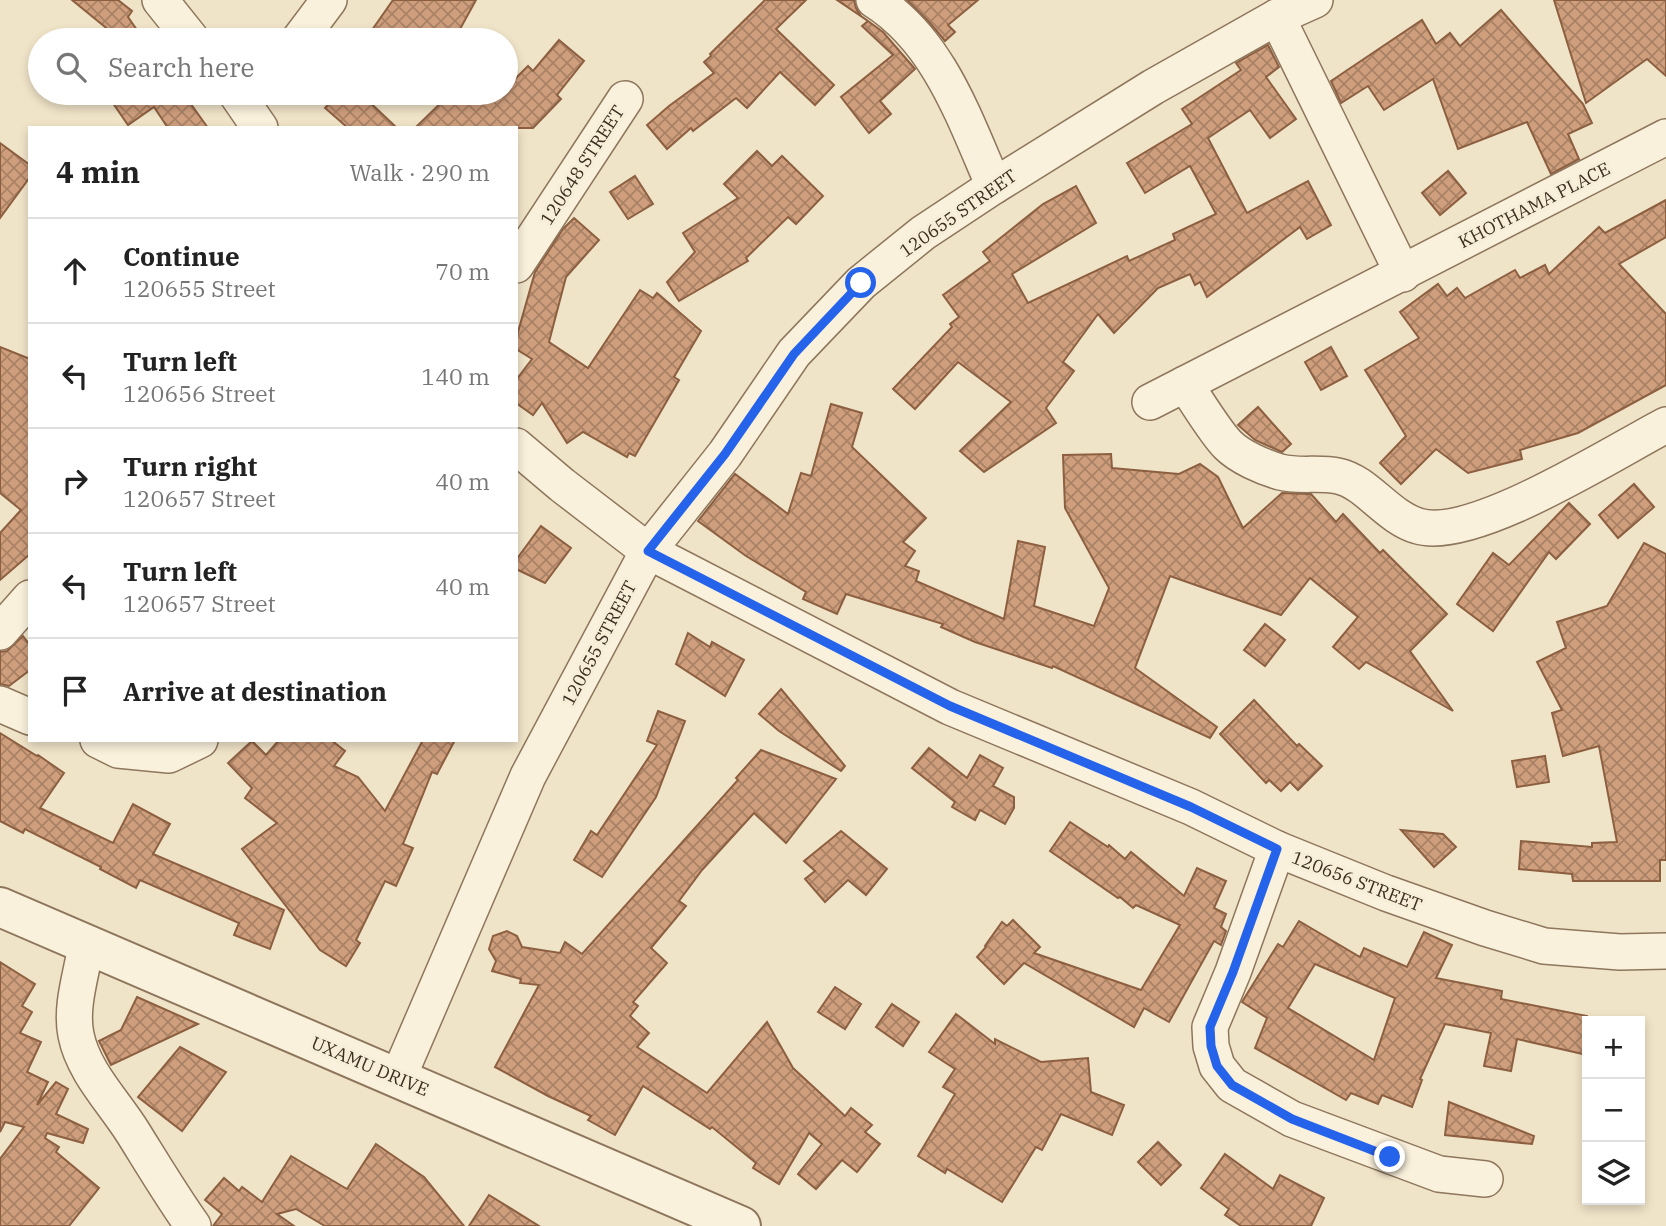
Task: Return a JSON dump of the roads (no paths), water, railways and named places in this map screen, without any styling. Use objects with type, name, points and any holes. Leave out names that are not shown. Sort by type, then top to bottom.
[{"type":"street","points":[[160,0],[182,28]]},
{"type":"street","points":[[308,28],[328,0]]},
{"type":"street","points":[[874,0],[892,11],[919,38],[941,71],[994,186]]},
{"type":"street","name":"120655 STREET","points":[[398,1078],[528,776],[648,551],[725,454],[794,354],[861,283],[923,233],[1153,87],[1277,17],[1315,0]]},
{"type":"street","points":[[1277,17],[1403,274]]},
{"type":"street","name":"120648 STREET","points":[[518,262],[625,99]]},
{"type":"street","name":"KHOTHAMA PLACE","points":[[1150,402],[1666,137]]},
{"type":"street","points":[[1185,384],[1228,445],[1256,462],[1279,472],[1339,476],[1358,484],[1386,509],[1417,526],[1435,529],[1463,525],[1662,439]]},
{"type":"street","name":"120656 STREET","points":[[518,448],[648,551],[950,706],[1191,807],[1277,849],[1386,893],[1485,928],[1544,946],[1620,952],[1666,951]]},
{"type":"street","points":[[0,632],[28,600]]},
{"type":"street","points":[[0,704],[28,716]]},
{"type":"street","points":[[101,742],[118,750],[169,755],[196,742]]},
{"type":"street","points":[[1277,849],[1233,972],[1210,1027],[1211,1046],[1217,1066],[1232,1085],[1292,1119],[1439,1174],[1485,1179]]},
{"type":"street","name":"UXAMU DRIVE","points":[[0,906],[741,1226]]},
{"type":"street","points":[[86,945],[74,1017],[76,1036],[93,1074],[192,1226]]}]
